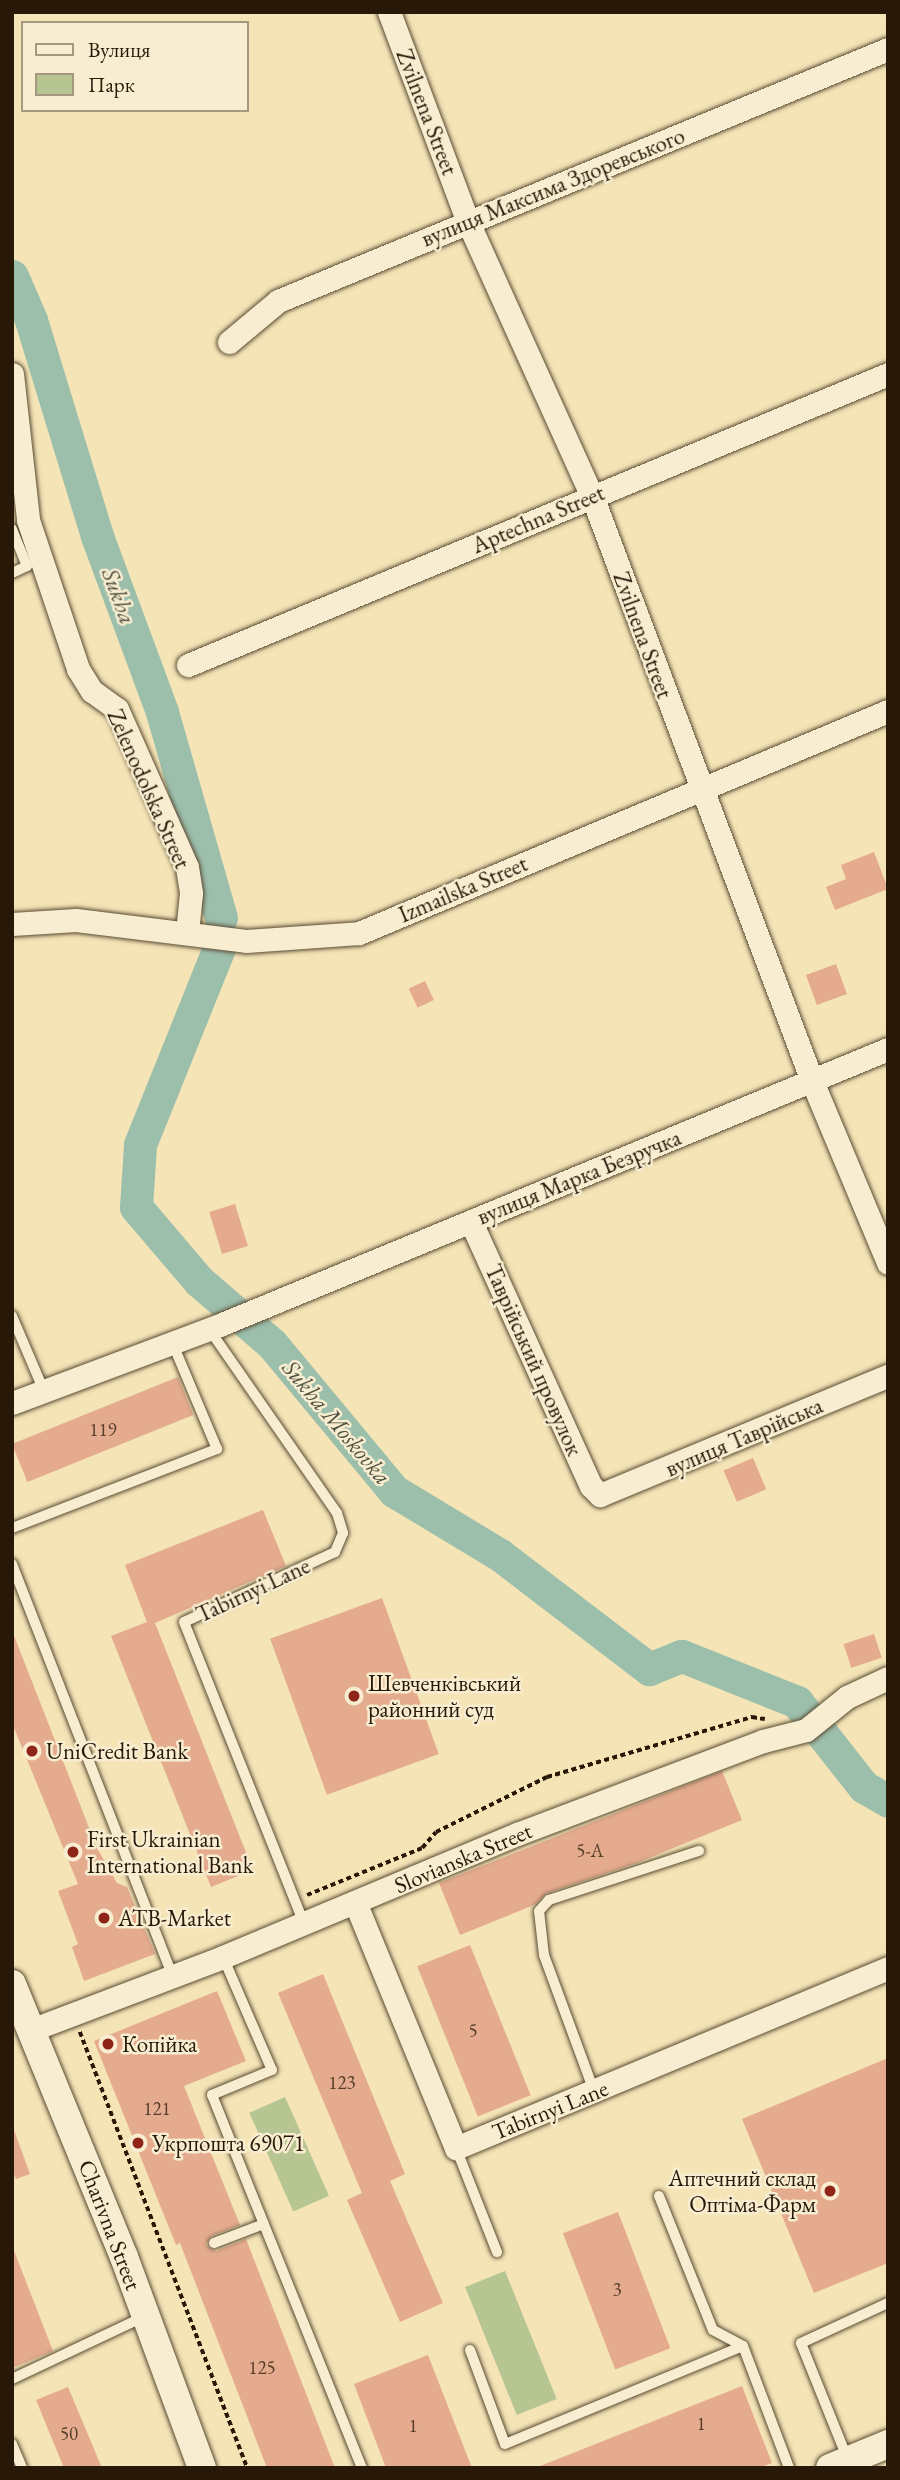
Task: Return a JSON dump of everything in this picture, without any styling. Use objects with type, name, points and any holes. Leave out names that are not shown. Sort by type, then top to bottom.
[{"type":"street","name":"Zvilnena Street","points":[[389,12],[468,222],[592,496],[812,1081],[888,1263]]},
{"type":"street","name":"вулиця Максима Здоревського","points":[[229,342],[278,301],[888,49]]},
{"type":"street","name":"Zelenodolska Street","points":[[12,374],[25,504],[34,563],[78,669],[92,691],[117,709],[187,867],[191,893],[187,933]]},
{"type":"street","name":"Aptechna Street","points":[[188,665],[888,374]]},
{"type":"street","name":"Izmailska Street","points":[[12,924],[76,920],[246,940],[359,933],[888,711]]},
{"type":"street","name":"вулиця Марка Безручка","points":[[215,1326],[888,1049]]},
{"type":"street","name":"Таврійський провулок","points":[[471,1222],[591,1486],[600,1495]]},
{"type":"street","points":[[12,1403],[215,1326]]},
{"type":"street","name":"вулиця Таврійська","points":[[600,1495],[888,1376]]},
{"type":"street","name":"Slovianska Street","points":[[31,2030],[223,1957],[517,1834],[814,1723],[847,1697],[888,1678]]},
{"type":"street","points":[[355,1902],[456,2148]]},
{"type":"street","name":"Tabirnyi Lane","points":[[456,2148],[888,1968]]},
{"type":"street","name":"Charivna Street","points":[[12,1984],[145,2316],[202,2468]]},
{"type":"street","points":[[839,2464],[888,2444]]},
{"type":"lane","points":[[12,529],[34,563],[12,573]]},
{"type":"lane","points":[[12,1316],[44,1391]]},
{"type":"lane","name":"Tabirnyi Lane","points":[[215,1326],[337,1513],[343,1533],[335,1552],[184,1622],[304,1923]]},
{"type":"lane","points":[[12,1528],[217,1448],[172,1342]]},
{"type":"lane","points":[[12,1564],[173,1976]]},
{"type":"lane","points":[[594,2092],[544,1955],[539,1911],[549,1900],[699,1851]]},
{"type":"lane","points":[[223,1957],[272,2070],[212,2095],[362,2468]]},
{"type":"lane","points":[[456,2148],[497,2252]]},
{"type":"lane","points":[[659,2196],[713,2330],[743,2346],[789,2468]]},
{"type":"lane","points":[[214,2243],[264,2224]]},
{"type":"lane","points":[[839,2464],[802,2343],[888,2303]]},
{"type":"lane","points":[[12,2379],[145,2316]]},
{"type":"lane","points":[[470,2350],[505,2444],[743,2346]]},
{"type":"lane","points":[[12,2444],[22,2468]]},
{"type":"path","points":[[295,1899],[422,1848],[436,1832],[547,1777],[752,1717],[775,1721]]},
{"type":"path","points":[[74,2014],[247,2468]]},
{"type":"green space","points":[[285,2097],[329,2196],[293,2212],[249,2113]]},
{"type":"green space","points":[[505,2271],[557,2399],[517,2415],[465,2287]]},
{"type":"building","points":[[874,852],[888,889],[835,910],[826,887],[846,879],[841,865]]},
{"type":"building","points":[[836,964],[847,994],[817,1005],[806,975]]},
{"type":"building","points":[[425,981],[434,1000],[418,1008],[409,989]]},
{"type":"building","points":[[235,1204],[248,1246],[222,1254],[209,1212]]},
{"type":"building","points":[[178,1377],[193,1415],[27,1482],[12,1444]]},
{"type":"building","points":[[753,1458],[766,1489],[737,1502],[724,1471]]},
{"type":"building","points":[[263,1510],[286,1566],[155,1623],[253,1870],[211,1887],[111,1636],[147,1622],[125,1565]]},
{"type":"building","name":"Шевченківський районний суд","points":[[382,1598],[439,1754],[327,1795],[270,1639]]},
{"type":"building","points":[[13,1633],[97,1848],[117,1883],[127,1887],[155,1954],[84,1981],[72,1947],[78,1944],[58,1891],[78,1884],[12,1723]]},
{"type":"building","points":[[874,1634],[882,1658],[851,1668],[844,1644]]},
{"type":"building","points":[[722,1771],[742,1820],[634,1864],[547,1893],[534,1905],[460,1935],[439,1883]]},
{"type":"building","points":[[470,1945],[531,2095],[478,2117],[417,1966]]},
{"type":"building","points":[[323,1974],[405,2174],[390,2181],[443,2303],[400,2322],[347,2200],[362,2193],[278,1993]]},
{"type":"building","points":[[217,1991],[246,2061],[184,2086],[240,2225],[211,2236],[206,2245],[216,2251],[246,2239],[335,2468],[267,2468],[180,2243],[176,2245],[94,2041]]},
{"type":"building","name":"Аптечний склад Оптіма-Фарм","points":[[888,2058],[888,2263],[814,2293],[742,2119]]},
{"type":"building","points":[[14,2130],[30,2174],[16,2179],[12,2169]]},
{"type":"building","points":[[618,2212],[670,2348],[615,2369],[563,2233]]},
{"type":"building","points":[[12,2249],[53,2351],[12,2368]]},
{"type":"building","points":[[428,2355],[472,2468],[386,2468],[354,2384]]},
{"type":"building","points":[[742,2386],[772,2463],[759,2468],[535,2468]]},
{"type":"building","points":[[68,2387],[102,2468],[64,2468],[36,2400]]},
{"type":"waterway","name":"Sukha","points":[[12,276],[31,320],[97,536],[162,712],[221,918]]},
{"type":"waterway","name":"Sukha Moskovka","points":[[219,948],[140,1145],[136,1207],[199,1281],[272,1344],[394,1491],[500,1555],[649,1669],[682,1656],[797,1702],[864,1787],[888,1801]]},
{"type":"place","name":"Шевченківський районний суд","points":[[354,1696]]},
{"type":"place","name":"UniCredit Bank","points":[[32,1751]]},
{"type":"place","name":"First Ukrainian International Bank","points":[[73,1852]]},
{"type":"place","name":"ATB-Market","points":[[104,1918]]},
{"type":"place","name":"Копійка","points":[[108,2044]]},
{"type":"place","name":"Укрпошта 69071","points":[[138,2143]]},
{"type":"place","name":"Аптечний склад Оптіма-Фарм","points":[[830,2191]]}]
